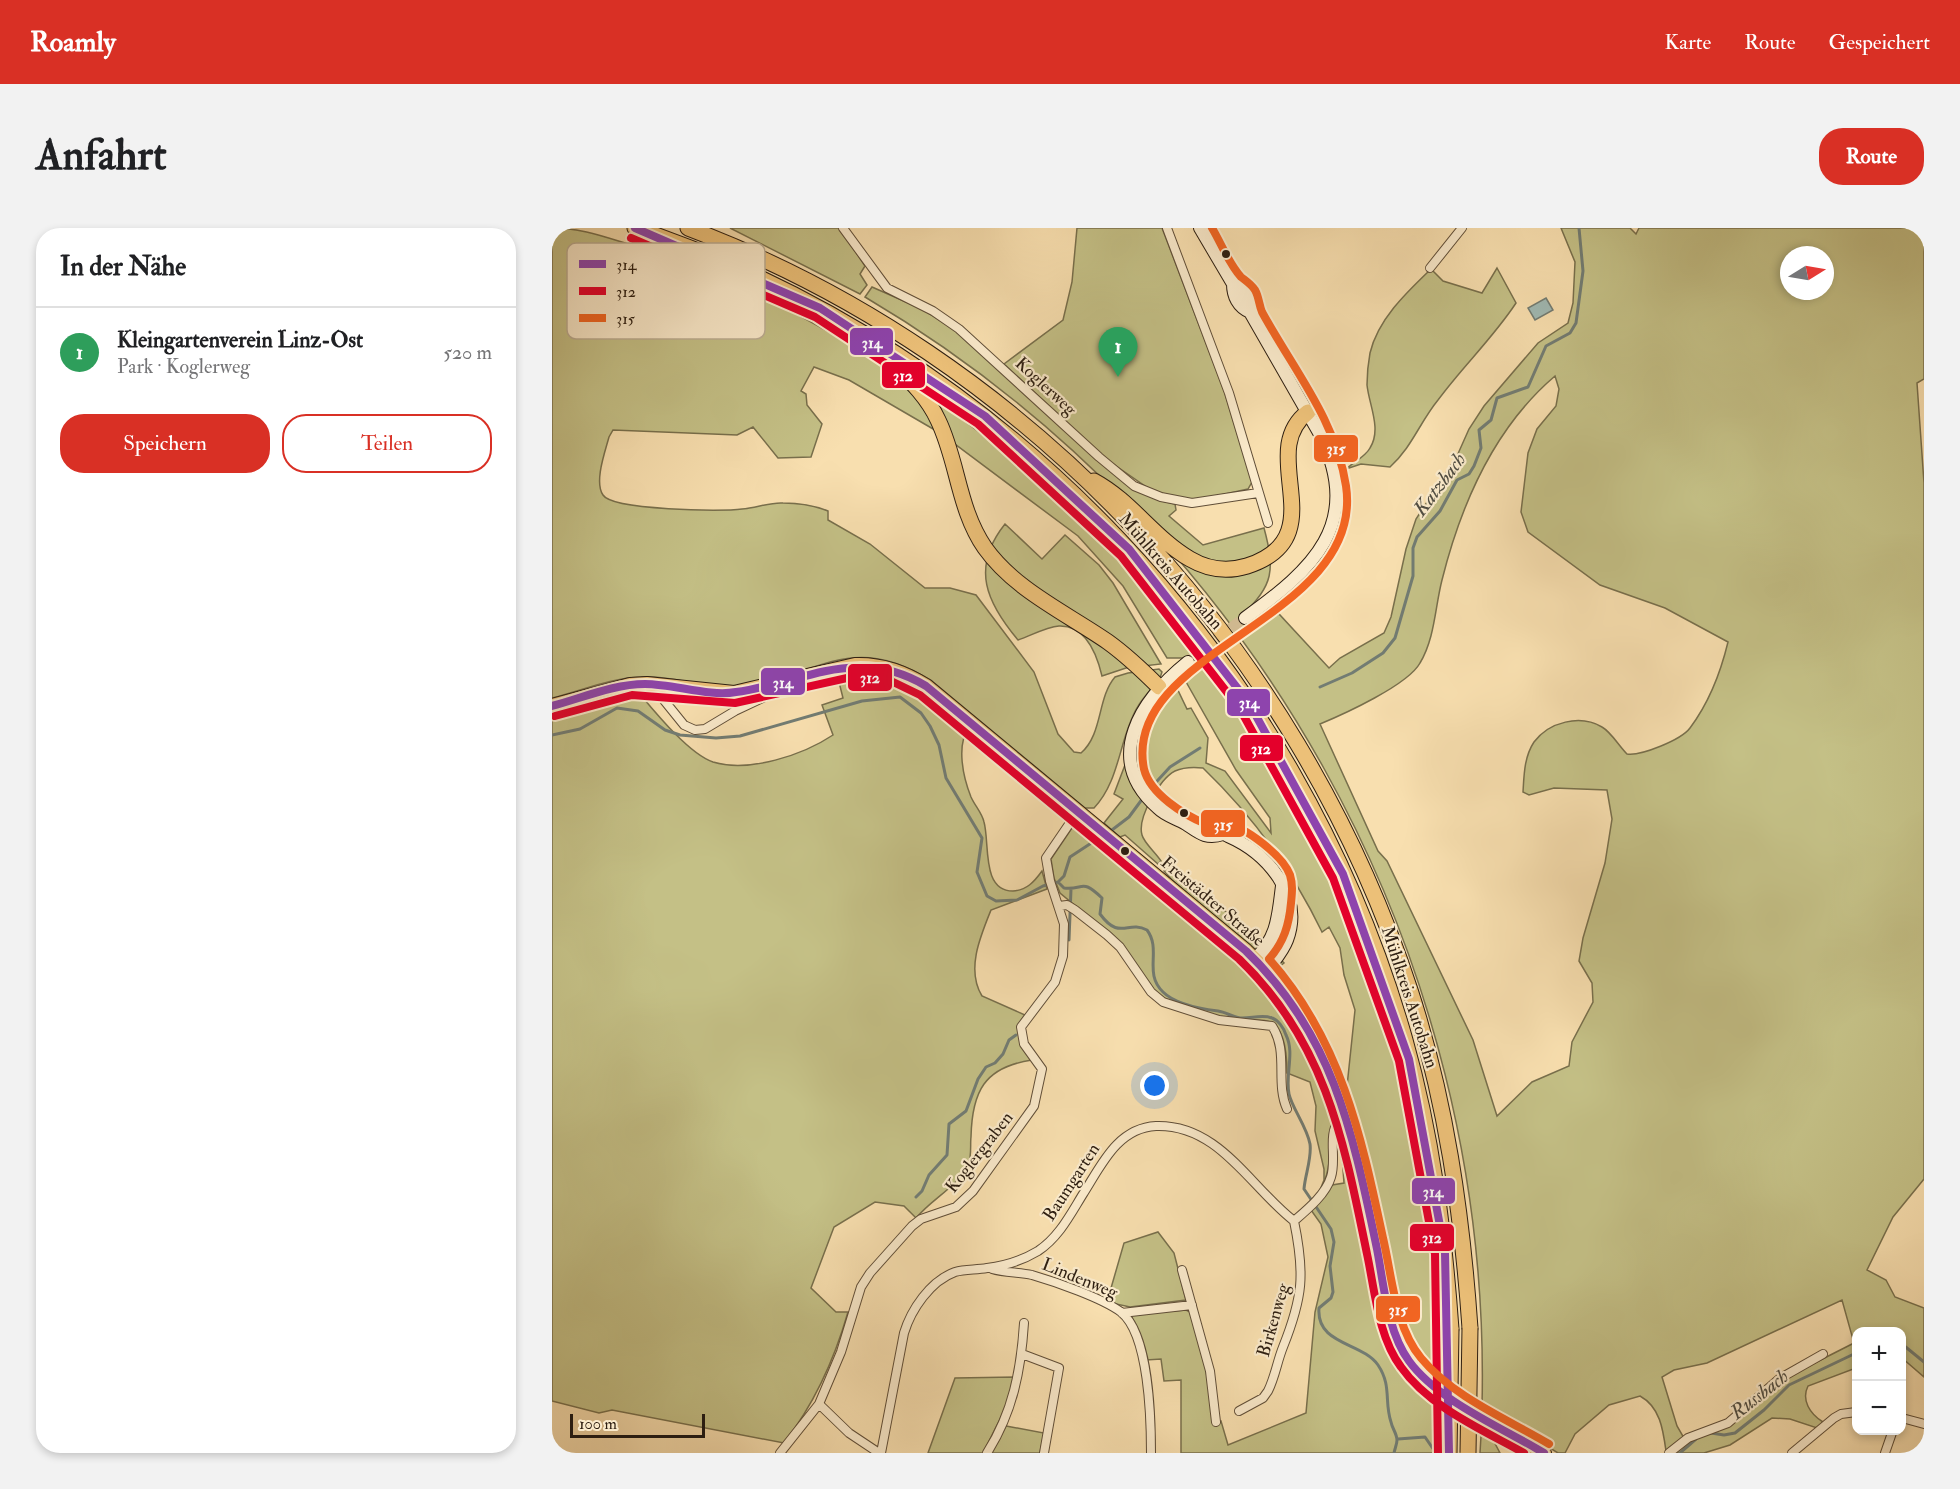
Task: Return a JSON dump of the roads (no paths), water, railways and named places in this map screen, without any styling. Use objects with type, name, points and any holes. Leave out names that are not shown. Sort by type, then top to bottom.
[{"type":"highway","name":"Mühlkreis Autobahn","points":[[635,228],[673,243]]},
{"type":"highway","name":"Mühlkreis Autobahn","points":[[688,228],[722,243]]},
{"type":"highway","name":"Mühlkreis Autobahn","points":[[765,262],[797,276],[895,331],[990,398],[1075,470],[1149,544],[1232,646],[1300,748],[1363,870],[1398,956],[1446,1126],[1461,1222],[1470,1328],[1468,1453]]},
{"type":"highway","name":"Mühlkreis Autobahn","points":[[765,283],[868,337],[984,417],[1101,520],[1195,626],[1264,723],[1290,768],[1348,883],[1380,962],[1405,1039],[1428,1135],[1444,1237],[1451,1329],[1449,1453]]},
{"type":"highway","points":[[868,337],[918,388],[933,410],[945,435],[968,515],[975,531],[997,563],[1024,587],[1125,655],[1159,687]]},
{"type":"highway","points":[[1075,470],[1113,491],[1169,544],[1191,559],[1215,569],[1241,568],[1270,554],[1281,542],[1289,526],[1293,500],[1286,447],[1294,425],[1308,412]]},
{"type":"main road","name":"Freistädter Straße","points":[[552,706],[630,685],[647,684],[734,693],[841,667],[868,664],[911,676],[948,703],[1255,959],[1291,1000],[1308,1027],[1331,1075],[1345,1118],[1391,1317],[1403,1352],[1422,1376],[1434,1385],[1544,1453]]},
{"type":"street","name":"Koglerweg","points":[[843,228],[887,288],[933,311],[959,329],[1134,486],[1161,497],[1192,503],[1258,493]]},
{"type":"street","points":[[1167,228],[1225,382],[1268,524]]},
{"type":"street","points":[[1200,228],[1233,284],[1237,299],[1243,309],[1250,312],[1308,412],[1327,449],[1334,470],[1336,501],[1332,525],[1321,550],[1309,566],[1284,590],[1245,618]]},
{"type":"street","points":[[1430,268],[1462,228]]},
{"type":"street","points":[[1188,662],[1159,687],[1142,710],[1133,733],[1133,766],[1145,795],[1163,812],[1203,835],[1215,837],[1222,834],[1257,853],[1273,870],[1291,904],[1289,932],[1284,947],[1267,971]]},
{"type":"street","name":"Freistädter Straße","points":[[630,685],[663,699],[684,725],[695,730],[715,724],[735,711],[783,690],[806,676]]},
{"type":"street","points":[[1078,811],[1046,858],[1051,884],[1066,907],[1120,947],[1147,987],[1163,1002],[1219,1020],[1272,1026],[1281,1048],[1282,1093],[1287,1109]]},
{"type":"street","points":[[1255,959],[1267,947],[1276,929],[1282,886]]},
{"type":"street","name":"Koglergraben","points":[[780,1453],[819,1404],[841,1352],[861,1287],[870,1273],[898,1238],[921,1219],[963,1203],[1034,1106],[1042,1069],[1021,1036],[1025,1020],[1056,982],[1061,970],[1066,907]]},
{"type":"street","points":[[1294,1221],[1313,1204],[1331,1178],[1333,1132],[1338,1120],[1345,1118]]},
{"type":"street","name":"Baumgarten","points":[[880,1453],[910,1315],[929,1292],[953,1273],[989,1268],[1025,1258],[1046,1245],[1065,1225],[1111,1150],[1130,1133],[1147,1127],[1185,1130],[1210,1141],[1294,1221]]},
{"type":"street","name":"Birkenweg","points":[[1239,1411],[1263,1398],[1268,1391],[1292,1327],[1302,1289],[1300,1250],[1294,1221]]},
{"type":"street","name":"Lindenweg","points":[[989,1268],[1048,1280],[1122,1312],[1136,1336],[1142,1355],[1148,1393],[1151,1453]]},
{"type":"street","points":[[1182,1270],[1210,1371],[1216,1422]]},
{"type":"street","points":[[1122,1312],[1192,1305]]},
{"type":"street","points":[[987,1453],[1015,1395],[1022,1354],[1024,1323]]},
{"type":"street","points":[[1022,1354],[1059,1368],[1044,1453]]},
{"type":"street","points":[[1669,1453],[1688,1438],[1728,1423],[1779,1379],[1823,1354]]},
{"type":"street","points":[[819,1404],[849,1433],[880,1453]]},
{"type":"street","points":[[1792,1453],[1834,1418],[1841,1414],[1852,1413]]},
{"type":"street","points":[[1906,1419],[1924,1424]]},
{"type":"street","points":[[1885,1453],[1892,1435]]},
{"type":"water","points":[[1546,298],[1553,310],[1535,320],[1528,308]]},
{"type":"waterway","name":"Katzbach","points":[[1320,687],[1352,673],[1383,653],[1395,638],[1413,576],[1413,548],[1417,537],[1440,511],[1457,480],[1469,474],[1474,466],[1481,448],[1479,430],[1491,420],[1497,398],[1528,387],[1546,346],[1570,333],[1576,323],[1583,271],[1579,228]]},
{"type":"waterway","name":"Katzbach","points":[[552,735],[580,729],[617,708],[638,711],[665,730],[680,735],[716,738],[740,736],[862,701],[900,697],[921,713],[930,726],[939,745],[946,778],[982,838],[977,872],[987,896],[996,901],[1017,900],[1043,886],[1058,882],[1064,876],[1070,857],[1102,836]]},
{"type":"waterway","name":"Katzbach","points":[[1147,792],[1170,767],[1200,748]]},
{"type":"waterway","name":"Katzbach","points":[[1108,833],[1129,817],[1143,798]]},
{"type":"waterway","points":[[1058,882],[1064,888],[1083,886],[1090,888],[1102,898],[1100,914],[1113,926],[1147,930],[1153,945],[1154,977],[1157,985],[1168,996],[1189,1006],[1237,1017],[1272,1018],[1284,1030],[1290,1049],[1289,1094],[1310,1144],[1304,1189],[1331,1229],[1334,1242],[1330,1266],[1333,1292],[1331,1298],[1319,1308],[1320,1320],[1332,1336],[1371,1357],[1378,1365],[1385,1380],[1389,1414],[1397,1438],[1394,1453]]},
{"type":"waterway","points":[[1069,940],[1071,889]]},
{"type":"waterway","points":[[916,1197],[922,1191],[929,1175],[947,1155],[949,1124],[966,1111],[978,1079],[986,1067],[995,1063],[1003,1054],[1009,1040],[1016,1035]]},
{"type":"waterway","name":"Russbach","points":[[1906,1347],[1924,1362]]},
{"type":"waterway","name":"Russbach","points":[[1711,1433],[1724,1435],[1735,1433],[1764,1410],[1789,1385],[1852,1355]]},
{"type":"waterway","name":"Russbach","points":[[1398,1439],[1425,1437],[1436,1453]]},
{"type":"waterway","name":"Russbach","points":[[1680,1453],[1696,1439]]},
{"type":"tunnel","points":[[1188,662],[1245,618]]},
{"type":"place","name":"Kleingartenverein Linz-Ost","points":[[1118,377]]}]
